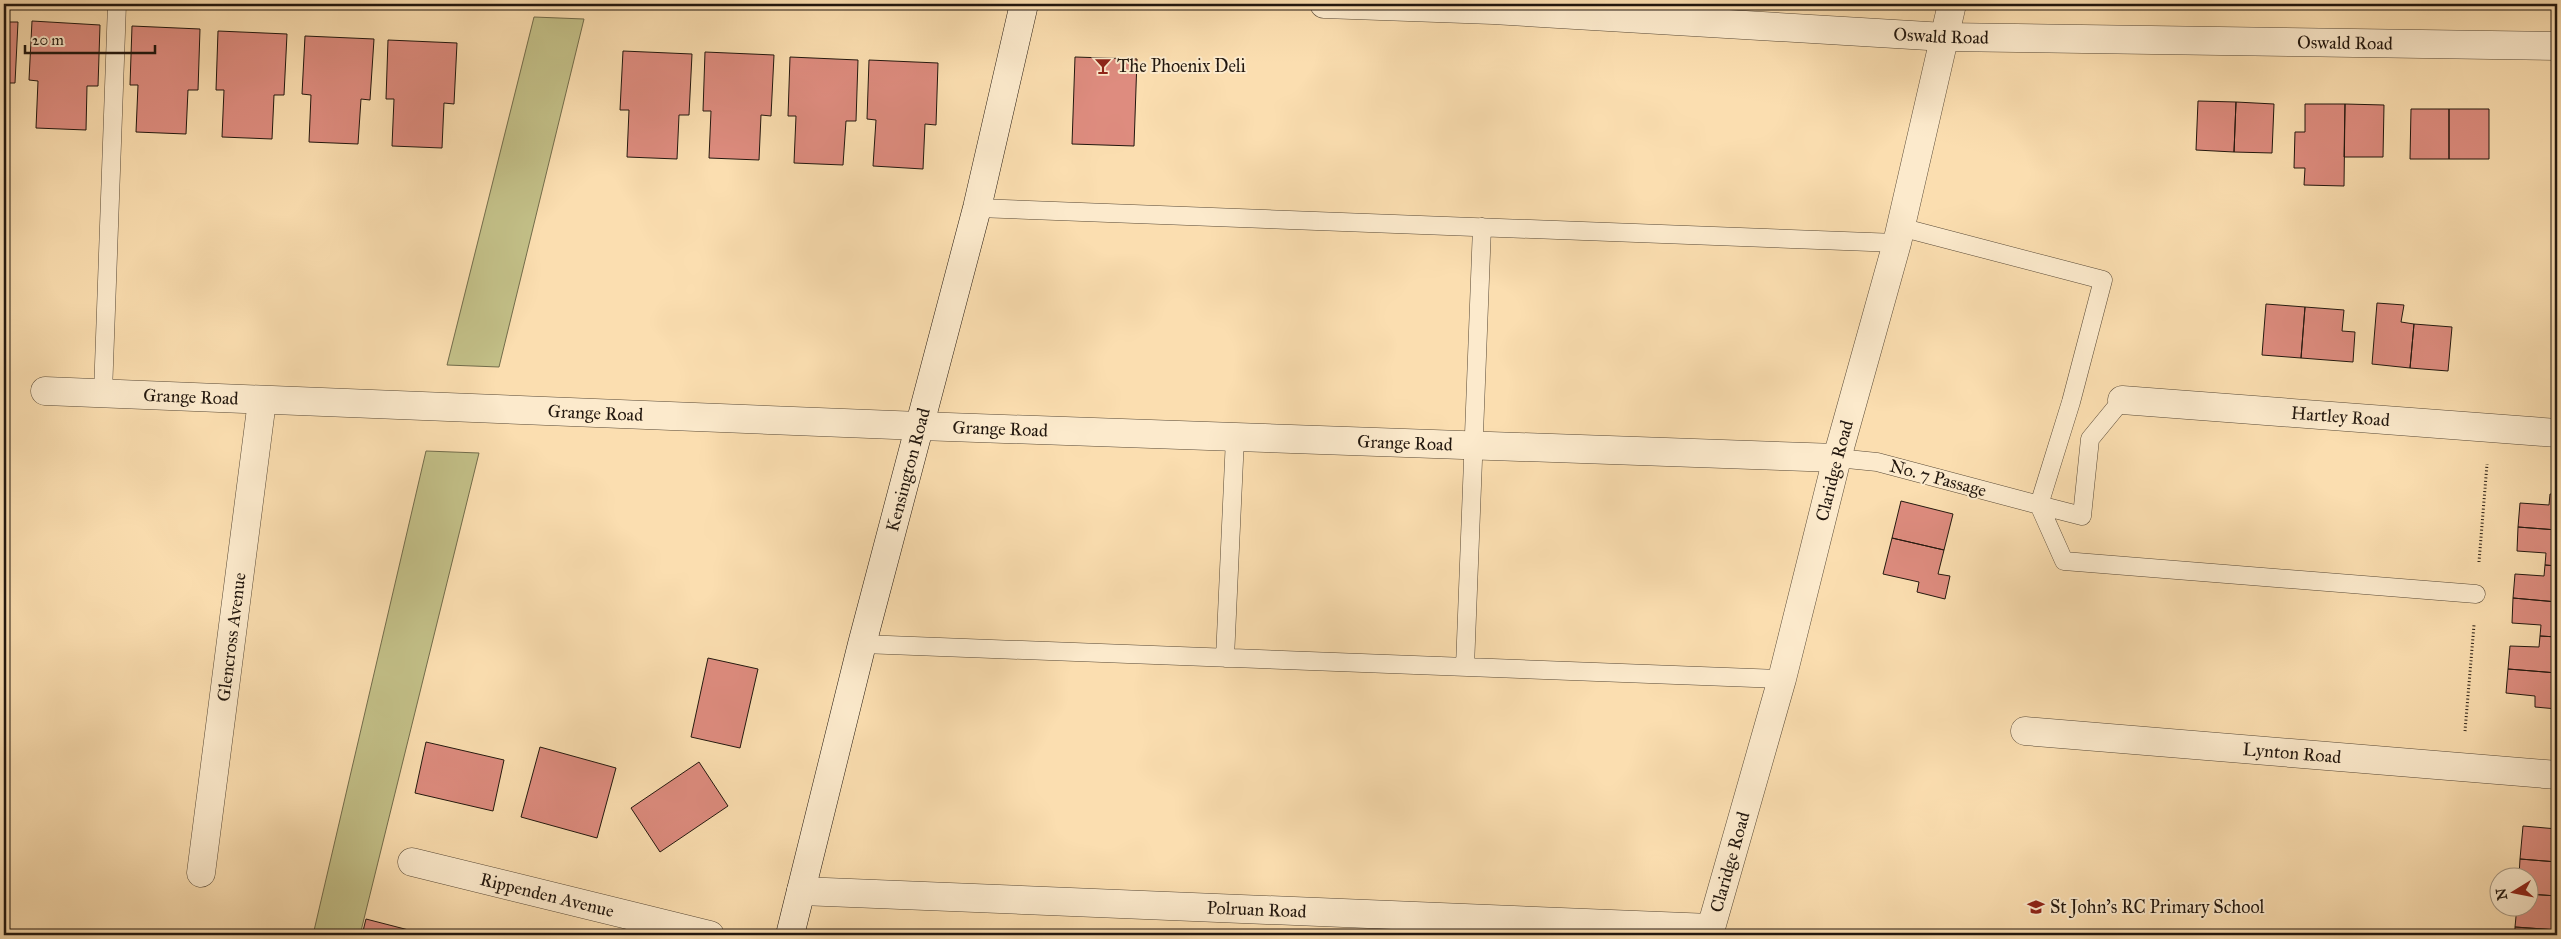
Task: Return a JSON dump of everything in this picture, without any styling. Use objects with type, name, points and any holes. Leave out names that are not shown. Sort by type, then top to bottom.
[{"type":"street","name":"Kensington Road","points":[[790,935],[862,644],[977,208],[1024,4]]},
{"type":"street","name":"Oswald Road","points":[[1324,4],[1493,7],[1945,37],[2557,46]]},
{"type":"street","name":"Claridge Road","points":[[1710,931],[1782,680],[1837,458],[1898,235],[1952,4]]},
{"type":"street","name":"Grange Road","points":[[45,391],[1235,438],[1837,458]]},
{"type":"street","name":"Hartley Road","points":[[2122,400],[2557,433]]},
{"type":"street","name":"Glencross Avenue","points":[[201,874],[262,401]]},
{"type":"street","name":"Lynton Road","points":[[2025,731],[2557,775]]},
{"type":"street","name":"Rippenden Avenue","points":[[412,862],[710,935]]},
{"type":"street","name":"Polruan Road","points":[[801,891],[1710,931]]},
{"type":"lane","points":[[103,393],[117,4]]},
{"type":"lane","points":[[977,208],[1482,227],[1898,235],[2103,280],[2071,402],[2039,505],[2064,561],[2476,594]]},
{"type":"lane","points":[[1465,667],[1482,227]]},
{"type":"lane","name":"No. 7 Passage","points":[[1837,458],[1877,462],[2082,516],[2090,439],[2122,400]]},
{"type":"lane","points":[[1225,658],[1235,438]]},
{"type":"lane","points":[[862,644],[1782,680]]},
{"type":"shaded area","points":[[534,17],[584,19],[499,367],[447,365]]},
{"type":"shaded area","points":[[426,451],[479,453],[360,935],[313,935]]},
{"type":"building","points":[[32,21],[100,25],[98,86],[87,86],[86,130],[36,128],[38,81],[29,80]]},
{"type":"building","points":[[4,22],[18,22],[15,83],[5,83],[4,115]]},
{"type":"building","points":[[132,26],[200,29],[198,90],[188,90],[186,134],[136,132],[138,85],[130,85]]},
{"type":"building","points":[[218,31],[287,34],[284,95],[274,95],[272,139],[222,137],[224,90],[216,90]]},
{"type":"building","points":[[305,36],[374,39],[370,100],[361,99],[358,144],[309,142],[311,95],[302,94]]},
{"type":"building","points":[[388,40],[457,43],[454,104],[444,103],[442,148],[392,146],[394,99],[386,99]]},
{"type":"building","points":[[623,51],[692,54],[689,115],[679,115],[677,159],[627,157],[629,110],[620,110]]},
{"type":"building","points":[[705,52],[774,55],[771,116],[761,115],[759,160],[709,158],[711,111],[703,111]]},
{"type":"building","points":[[790,57],[858,60],[856,121],[846,121],[843,165],[794,163],[796,116],[788,116]]},
{"type":"building","name":"The Phoenix Deli","points":[[1075,57],[1137,59],[1134,146],[1072,144]]},
{"type":"building","points":[[869,60],[938,63],[936,125],[925,124],[923,169],[873,166],[876,120],[867,119]]},
{"type":"building","points":[[2198,101],[2236,102],[2234,152],[2196,150]]},
{"type":"building","points":[[2236,102],[2274,104],[2272,153],[2234,152]]},
{"type":"building","points":[[2305,104],[2345,104],[2344,186],[2304,185],[2305,168],[2294,168],[2295,132],[2305,132]]},
{"type":"building","points":[[2345,104],[2384,105],[2383,157],[2344,157]]},
{"type":"building","points":[[2411,109],[2449,109],[2449,159],[2410,159]]},
{"type":"building","points":[[2449,109],[2489,109],[2489,159],[2449,159]]},
{"type":"building","points":[[2377,303],[2404,305],[2401,322],[2414,324],[2410,368],[2372,364]]},
{"type":"building","points":[[2266,304],[2305,307],[2301,358],[2262,355]]},
{"type":"building","points":[[2305,307],[2344,310],[2342,331],[2355,332],[2353,362],[2301,358]]},
{"type":"building","points":[[2414,324],[2452,327],[2448,371],[2410,368]]},
{"type":"building","points":[[2557,338],[2557,388],[2552,387]]},
{"type":"building","points":[[2550,494],[2557,494],[2557,530],[2518,527],[2520,503],[2549,505]]},
{"type":"building","points":[[1901,501],[1953,514],[1944,550],[1892,538]]},
{"type":"building","points":[[2518,527],[2557,530],[2557,566],[2545,565],[2546,553],[2517,551]]},
{"type":"building","points":[[1892,538],[1944,550],[1938,574],[1950,576],[1945,599],[1917,592],[1919,582],[1883,574]]},
{"type":"building","points":[[2545,565],[2557,566],[2557,602],[2513,598],[2515,574],[2544,576]]},
{"type":"building","points":[[2513,598],[2557,602],[2557,637],[2540,636],[2541,625],[2512,623]]},
{"type":"building","points":[[2540,636],[2557,637],[2557,673],[2508,669],[2510,646],[2539,647]]},
{"type":"building","points":[[708,658],[758,669],[740,748],[691,737]]},
{"type":"building","points":[[2508,669],[2557,673],[2557,709],[2535,707],[2535,696],[2506,693]]},
{"type":"building","points":[[426,742],[504,760],[493,811],[415,793]]},
{"type":"building","points":[[540,747],[616,768],[597,838],[521,817]]},
{"type":"building","points":[[699,762],[728,806],[660,852],[631,808]]},
{"type":"building","points":[[2523,826],[2557,829],[2557,862],[2520,859]]},
{"type":"building","points":[[2520,859],[2557,862],[2557,896],[2538,895],[2538,866],[2520,866]]},
{"type":"building","points":[[2538,895],[2557,896],[2557,930],[2515,927],[2516,916],[2538,916]]},
{"type":"building","points":[[366,919],[428,935],[362,935]]},
{"type":"building","points":[[2515,927],[2557,930],[2557,935],[2515,935]]},
{"type":"place","name":"The Phoenix Deli","points":[[1103,66]]},
{"type":"place","name":"St John's RC Primary School","points":[[2036,907]]}]
